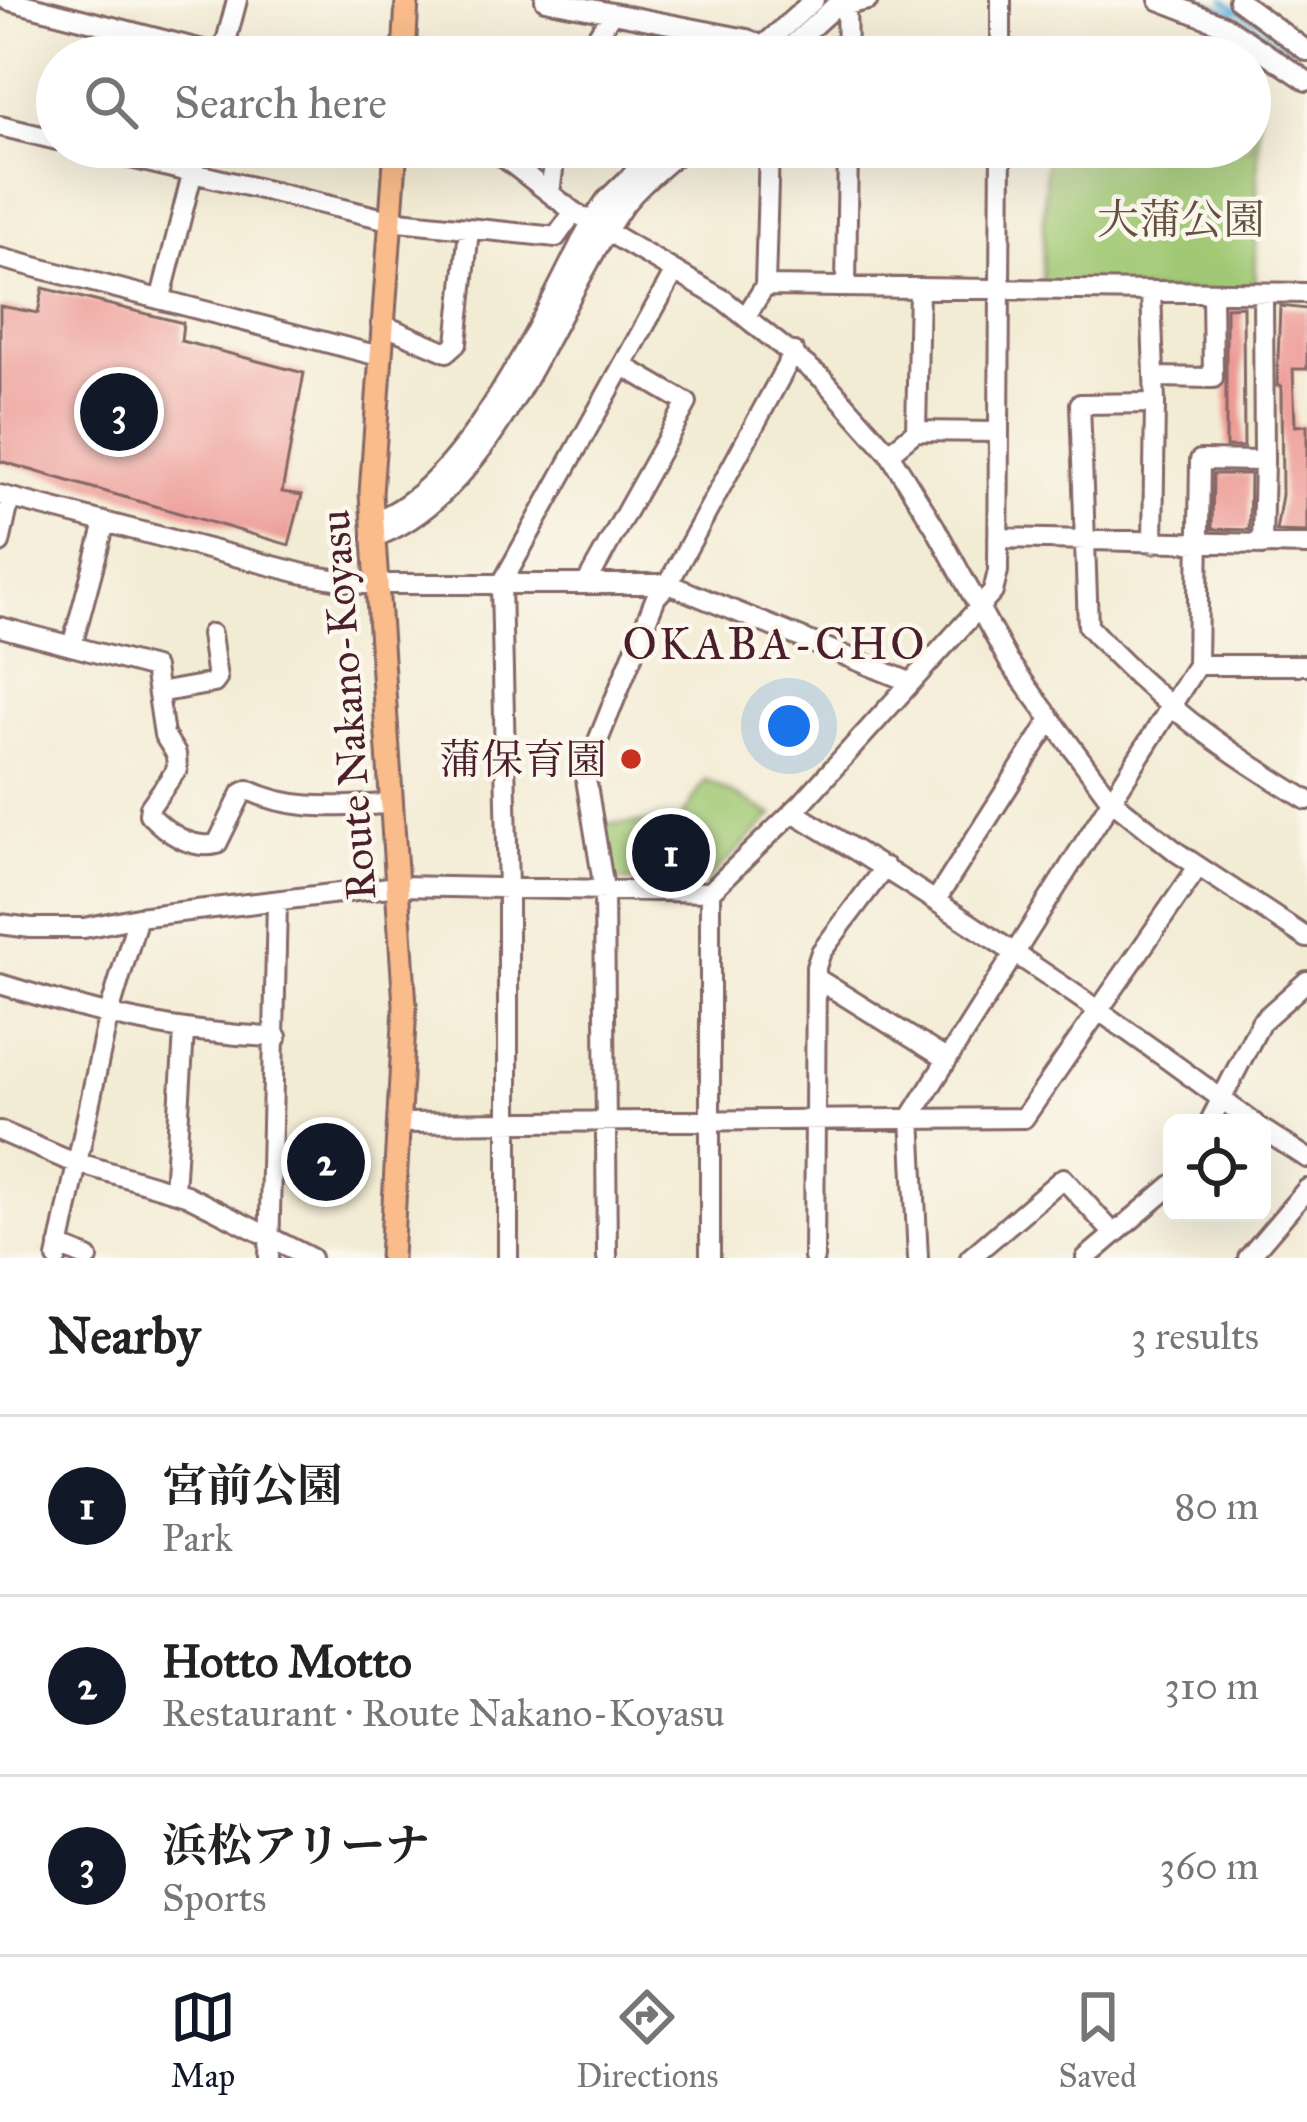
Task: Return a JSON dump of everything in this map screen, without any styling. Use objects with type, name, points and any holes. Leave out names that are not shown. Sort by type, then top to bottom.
[{"type":"main road","points":[[405,36],[407,0]]},
{"type":"main road","name":"Route Nakano-Koyasu","points":[[391,1258],[405,1006],[372,529],[394,168]]},
{"type":"street","points":[[7,0],[147,36]]},
{"type":"street","points":[[229,36],[237,0]]},
{"type":"street","points":[[545,0],[612,9],[734,36]]},
{"type":"street","points":[[780,36],[814,0]]},
{"type":"street","points":[[790,36],[832,8],[868,0]]},
{"type":"street","points":[[1000,0],[1000,36]]},
{"type":"street","points":[[1160,0],[1240,36]]},
{"type":"street","points":[[1238,0],[1307,51]]},
{"type":"street","points":[[846,3],[847,36]]},
{"type":"street","points":[[596,36],[612,9]]},
{"type":"street","points":[[1271,57],[1307,81]]},
{"type":"street","points":[[0,126],[36,135]]},
{"type":"street","points":[[171,168],[389,220],[556,237],[629,200],[663,168]]},
{"type":"street","points":[[161,297],[193,168]]},
{"type":"street","points":[[517,168],[591,222],[746,316],[794,352],[889,453],[1010,662],[1110,799],[1198,867],[1307,938]]},
{"type":"street","points":[[550,193],[553,168]]},
{"type":"street","points":[[372,529],[419,497],[501,395],[591,222],[639,168]]},
{"type":"street","points":[[746,316],[765,286],[768,168]]},
{"type":"street","points":[[846,287],[848,168]]},
{"type":"street","points":[[0,924],[85,928],[138,916],[398,886],[710,892],[794,812],[993,592],[998,571],[1000,168]]},
{"type":"street","points":[[381,324],[447,352],[457,343],[469,230]]},
{"type":"street","points":[[0,258],[380,356]]},
{"type":"street","points":[[508,1258],[508,890],[501,584],[675,271]]},
{"type":"street","points":[[765,286],[1307,293]]},
{"type":"street","points":[[916,430],[919,288]]},
{"type":"street","points":[[1151,292],[1153,543]]},
{"type":"street","points":[[1154,377],[1214,378],[1212,292]]},
{"type":"street","points":[[1262,545],[1264,293]]},
{"type":"street","points":[[607,1258],[604,889],[585,772],[656,597],[668,584],[794,352]]},
{"type":"street","points":[[586,584],[687,403],[625,367]]},
{"type":"street","points":[[1155,403],[1080,404],[1088,626],[1144,687],[1209,738],[1307,800]]},
{"type":"street","points":[[889,453],[916,430],[997,432]]},
{"type":"street","points":[[918,1258],[911,1117],[1197,665],[1200,460],[1264,461]]},
{"type":"street","points":[[0,543],[5,496],[304,574],[375,583],[668,584],[910,682]]},
{"type":"street","points":[[71,646],[105,523]]},
{"type":"street","points":[[998,538],[1307,545]]},
{"type":"street","points":[[0,627],[151,665],[164,735],[176,754],[177,769],[149,814],[174,836],[207,847],[217,844],[248,790],[276,803],[390,803]]},
{"type":"street","points":[[158,693],[217,680],[211,634]]},
{"type":"street","points":[[1197,665],[1307,665]]},
{"type":"street","points":[[936,900],[1050,721]]},
{"type":"street","points":[[794,812],[936,900],[1242,1114]]},
{"type":"street","points":[[400,1123],[1024,1118],[1198,867]]},
{"type":"street","points":[[814,1258],[816,978],[821,952],[885,868]]},
{"type":"street","points":[[710,892],[710,1258]]},
{"type":"street","points":[[269,1249],[277,902]]},
{"type":"street","points":[[88,1258],[58,1252],[108,1017],[138,916]]},
{"type":"street","points":[[816,978],[946,1059]]},
{"type":"street","points":[[1213,1114],[1262,1022],[1307,981]]},
{"type":"street","points":[[0,985],[108,1017],[184,1032],[277,1037]]},
{"type":"street","points":[[174,1191],[184,1032]]},
{"type":"street","points":[[0,1131],[65,1159],[174,1191],[269,1249],[311,1258]]},
{"type":"street","points":[[1271,1135],[1307,1158]]},
{"type":"street","points":[[970,1258],[1063,1178],[1113,1233]]},
{"type":"street","points":[[1248,1258],[1307,1189]]},
{"type":"street","points":[[1086,1258],[1163,1192]]},
{"type":"green space","name":"大蒲公園","points":[[1045,168],[1257,168],[1255,293],[1042,290]]},
{"type":"green space","points":[[706,780],[773,815],[706,882],[612,881],[601,824],[679,822]]},
{"type":"building","points":[[43,288],[183,323],[181,341],[304,373],[282,492],[302,495],[289,545],[0,461],[0,306],[38,313]]},
{"type":"building","points":[[1243,306],[1244,447],[1226,447],[1226,307]]},
{"type":"building","points":[[1280,306],[1307,309],[1307,369],[1293,369],[1295,426],[1307,425],[1307,532],[1276,531],[1282,495],[1281,386],[1277,386]]},
{"type":"building","points":[[1213,474],[1250,474],[1249,530],[1212,529]]},
{"type":"waterway","points":[[1202,0],[1235,13]]},
{"type":"waterway","points":[[1224,0],[1291,50]]},
{"type":"place","name":"浜松アリーナ","points":[[119,412]]},
{"type":"place","name":"蒲保育園","points":[[631,759]]},
{"type":"place","name":"宮前公園","points":[[671,853]]},
{"type":"place","name":"Hotto Motto","points":[[326,1162]]},
{"type":"district","name":"OKABA-CHO","points":[[775,643]]}]
